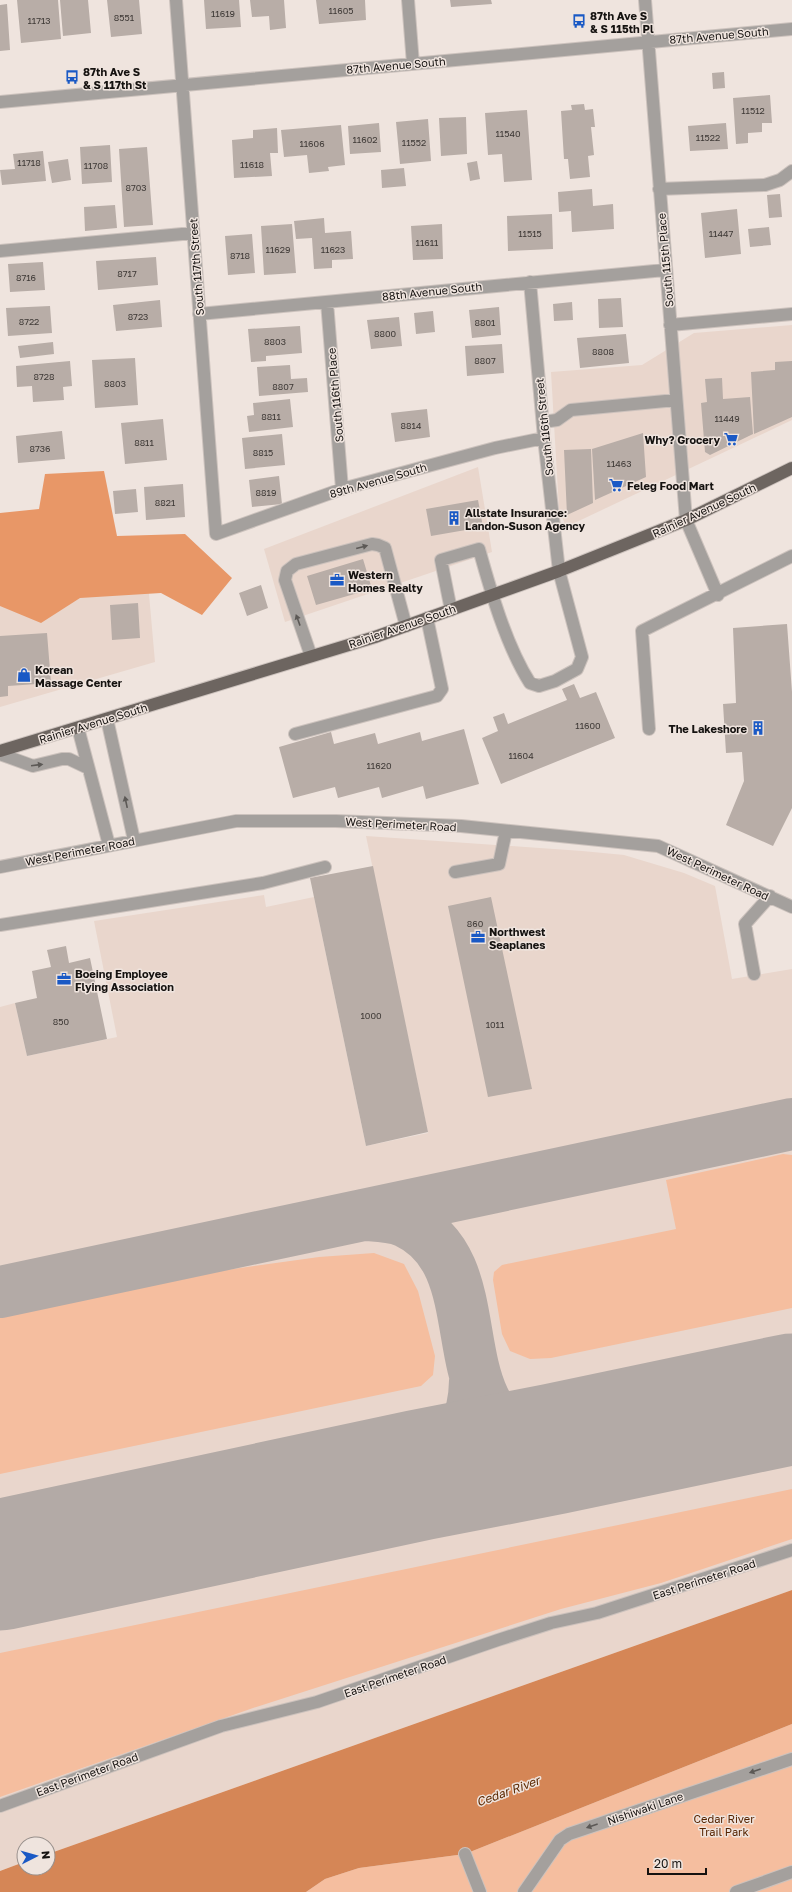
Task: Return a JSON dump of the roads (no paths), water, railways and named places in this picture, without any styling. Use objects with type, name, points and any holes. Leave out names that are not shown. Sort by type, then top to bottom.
[{"type":"main road","name":"Rainier Avenue South","points":[[0,753],[406,626],[492,596],[560,571],[686,520],[792,468]]},
{"type":"street","name":"South 117th Street","points":[[176,0],[216,534]]},
{"type":"street","points":[[408,0],[413,64]]},
{"type":"street","name":"South 115th Place","points":[[645,0],[665,270],[686,520],[718,595]]},
{"type":"street","name":"87th Avenue South","points":[[0,102],[792,29]]},
{"type":"street","points":[[659,189],[765,185],[780,180],[792,171]]},
{"type":"street","points":[[0,251],[194,233]]},
{"type":"street","name":"88th Avenue South","points":[[199,314],[665,270]]},
{"type":"street","name":"South 116th Street","points":[[451,610],[441,560],[479,549],[492,596],[522,671],[530,683],[539,686],[555,681],[577,669],[582,657],[560,571],[544,438],[530,282]]},
{"type":"street","name":"South 116th Place","points":[[327,302],[342,489]]},
{"type":"street","points":[[670,325],[792,314]]},
{"type":"street","points":[[543,422],[557,420],[571,410],[676,400]]},
{"type":"street","name":"89th Avenue South","points":[[216,534],[342,489],[495,448],[544,438]]},
{"type":"street","points":[[311,656],[285,580],[287,571],[296,564],[372,544],[385,548],[406,626]]},
{"type":"street","points":[[649,729],[642,631],[718,595],[792,556]]},
{"type":"street","points":[[295,734],[437,696],[442,689],[427,618]]},
{"type":"street","points":[[107,719],[134,840]]},
{"type":"street","points":[[78,728],[109,845]]},
{"type":"street","points":[[0,753],[33,766],[62,759],[69,759],[88,768]]},
{"type":"street","name":"West Perimeter Road","points":[[0,867],[236,821],[336,821],[461,826],[658,846],[792,907]]},
{"type":"street","points":[[455,872],[499,864],[506,831]]},
{"type":"street","points":[[0,925],[263,883],[325,868]]},
{"type":"street","points":[[754,974],[745,924],[770,896]]},
{"type":"street","name":"East Perimeter Road","points":[[0,1806],[221,1726],[317,1702],[551,1623],[597,1613],[792,1550]]},
{"type":"street","name":"Nishiwaki Lane","points":[[524,1892],[560,1840],[569,1834],[792,1759]]},
{"type":"street","points":[[465,1854],[480,1892]]},
{"type":"street","points":[[736,1892],[792,1872]]},
{"type":"water","name":"Cedar River","points":[[792,1590],[792,1724],[465,1854],[359,1868],[325,1879],[306,1892],[0,1892],[0,1871],[16,1865],[16,1876],[56,1876],[56,1851]]},
{"type":"place","name":"87th Ave S & S 115th Pl","points":[[579,21]]},
{"type":"place","name":"87th Ave S & S 117th St","points":[[72,77]]},
{"type":"place","name":"Why? Grocery","points":[[731,439]]},
{"type":"place","name":"Feleg Food Mart","points":[[616,485]]},
{"type":"place","name":"Allstate Insurance: Landon-Suson Agency","points":[[454,518]]},
{"type":"place","name":"Western Homes Realty","points":[[337,580]]},
{"type":"place","name":"Korean Massage Center","points":[[24,675]]},
{"type":"place","name":"The Lakeshore","points":[[758,728]]},
{"type":"place","name":"Northwest Seaplanes","points":[[478,937]]},
{"type":"place","name":"Boeing Employee Flying Association","points":[[64,979]]},
{"type":"park label","name":"Cedar River Trail Park","points":[[724,1824]]}]
